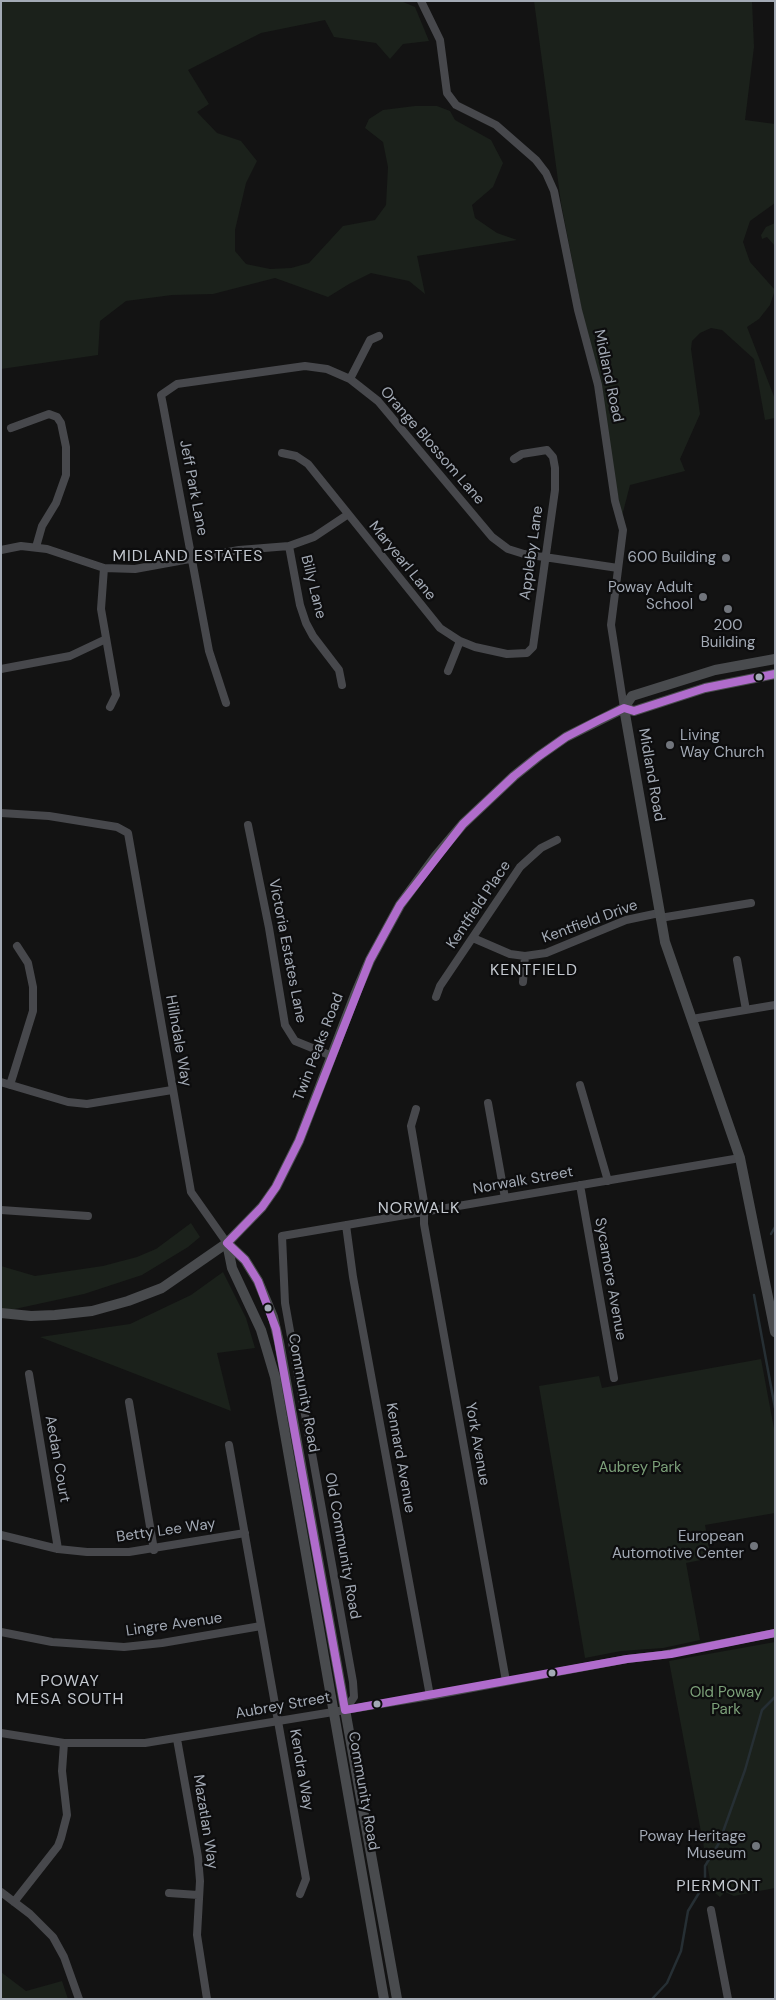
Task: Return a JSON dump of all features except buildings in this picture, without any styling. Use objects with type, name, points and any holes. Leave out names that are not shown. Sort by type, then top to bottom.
[{"type":"main road","name":"Twin Peaks Road","points":[[1,1314],[55,1315],[92,1311],[128,1301],[162,1288],[227,1243],[262,1207],[276,1187],[299,1141],[370,960],[400,905],[436,856],[463,824],[490,797],[539,756],[566,737],[624,708],[632,696],[665,684],[715,670],[775,659]]},
{"type":"main road","name":"Twin Peaks Road","points":[[624,708],[634,711],[705,688],[775,674]]},
{"type":"main road","name":"Midland Road","points":[[624,708],[660,916],[667,946],[740,1158],[775,1332]]},
{"type":"main road","name":"Community Road","points":[[227,1243],[245,1260],[258,1280],[276,1329],[397,1999]]},
{"type":"main road","name":"Community Road","points":[[227,1243],[232,1268],[261,1330],[275,1377],[384,1999]]},
{"type":"street","name":"Midland Road","points":[[421,1],[440,40],[447,93],[456,104],[496,125],[536,160],[546,173],[554,191],[578,310],[598,385],[615,501],[623,530],[611,625],[624,708]]},
{"type":"street","points":[[350,379],[370,340],[379,336]]},
{"type":"street","name":"Orange Blossom Lane","points":[[161,394],[177,384],[288,367],[305,366],[327,370],[350,379],[378,401],[492,538],[508,549],[546,558],[618,568]]},
{"type":"street","name":"Jeff Park Lane","points":[[161,394],[209,651],[226,703]]},
{"type":"street","points":[[11,428],[49,414],[57,417],[66,447],[66,475],[56,503],[42,526],[36,548]]},
{"type":"street","name":"Appleby Lane","points":[[514,459],[522,454],[547,450],[552,457],[555,468],[546,558],[533,648],[522,654]]},
{"type":"street","name":"Maryearl Lane","points":[[282,453],[296,456],[308,464],[440,628],[460,641],[491,651],[522,654]]},
{"type":"street","points":[[1,550],[21,546],[36,548],[104,568],[135,568],[238,550],[289,546],[314,537],[348,515]]},
{"type":"street","name":"Billy Lane","points":[[289,546],[300,606],[306,623],[313,636],[339,670],[342,685]]},
{"type":"street","points":[[104,568],[101,609],[116,694],[110,708]]},
{"type":"street","points":[[1,669],[70,656],[106,639]]},
{"type":"street","points":[[448,671],[460,641]]},
{"type":"street","name":"Hillndale Way","points":[[1,812],[50,816],[117,827],[128,834],[191,1192],[227,1243]]},
{"type":"street","name":"Victoria Estates Lane","points":[[248,825],[269,928],[285,1025],[295,1041],[332,1056]]},
{"type":"street","name":"Kentfield Place","points":[[436,997],[440,986],[520,867],[541,848],[557,840]]},
{"type":"street","name":"Kentfield Drive","points":[[473,938],[496,949],[525,956],[561,949],[626,920],[751,903]]},
{"type":"street","points":[[10,1085],[33,1011],[33,987],[28,963],[17,946]]},
{"type":"street","points":[[524,982],[525,956]]},
{"type":"street","points":[[737,960],[746,1010]]},
{"type":"street","points":[[692,1019],[775,1005]]},
{"type":"street","points":[[1,1082],[68,1102],[86,1104],[172,1090]]},
{"type":"street","points":[[580,1085],[608,1181]]},
{"type":"street","points":[[488,1103],[505,1198]]},
{"type":"street","name":"York Avenue","points":[[416,1109],[411,1126],[424,1202],[424,1224],[506,1681]]},
{"type":"street","name":"Norwalk Street","points":[[282,1236],[740,1158]]},
{"type":"street","name":"Sycamore Avenue","points":[[580,1185],[614,1378]]},
{"type":"street","points":[[1,1210],[88,1216]]},
{"type":"street","name":"Kennard Avenue","points":[[346,1225],[353,1278],[430,1696]]},
{"type":"street","name":"Old Community Road","points":[[282,1236],[285,1303],[354,1697],[344,1710]]},
{"type":"street","name":"Aedan Court","points":[[28,1374],[58,1549]]},
{"type":"street","points":[[130,1402],[154,1550]]},
{"type":"street","name":"Kendra Way","points":[[229,1445],[306,1879],[300,1894]]},
{"type":"street","name":"Betty Lee Way","points":[[1,1535],[58,1549],[87,1552],[129,1552],[154,1550],[245,1533]]},
{"type":"street","name":"Lingre Avenue","points":[[1,1632],[52,1642],[124,1647],[162,1643],[262,1626]]},
{"type":"street","name":"Aubrey Street","points":[[1,1733],[64,1743],[136,1744],[177,1739],[430,1696],[627,1659],[662,1656],[775,1633]]},
{"type":"street","name":"Mazatlan Way","points":[[177,1739],[198,1857],[200,1880],[197,1935],[206,1999]]},
{"type":"street","points":[[14,1902],[58,1846],[61,1838],[67,1815],[62,1771],[64,1743]]},
{"type":"street","points":[[1,1892],[30,1914],[53,1937],[64,1957],[79,1999]]},
{"type":"street","points":[[169,1893],[198,1895]]},
{"type":"street","points":[[711,1910],[728,1999]]},
{"type":"green space","points":[[1,1],[401,1],[415,7],[429,41],[403,44],[390,59],[376,43],[334,37],[325,20],[261,33],[188,70],[209,104],[197,112],[217,133],[241,141],[257,161],[246,183],[235,230],[235,251],[246,264],[270,269],[291,268],[309,263],[343,226],[375,220],[386,205],[388,167],[383,142],[365,128],[369,119],[383,110],[415,106],[437,106],[450,111],[455,120],[491,140],[503,163],[493,187],[472,205],[475,218],[497,233],[517,240],[417,256],[425,294],[409,281],[371,273],[328,297],[275,278],[213,294],[172,295],[126,301],[100,321],[98,355],[1,369]]},
{"type":"green space","points":[[534,1],[752,1],[754,47],[745,120],[775,124],[775,203],[750,221],[743,242],[750,262],[775,290],[770,305],[759,319],[747,327],[775,399],[775,418],[765,420],[754,359],[722,330],[711,328],[700,333],[692,341],[691,349],[700,414],[680,459],[685,471],[630,485],[622,516],[561,203]]},
{"type":"green space","points":[[775,223],[775,246],[767,237],[762,239],[761,235],[766,227]]},
{"type":"green space","points":[[191,1223],[200,1237],[188,1247],[142,1275],[84,1294],[1,1312],[1,1266],[35,1276],[103,1266],[137,1257],[156,1249]]},
{"type":"green space","points":[[223,1272],[246,1318],[255,1348],[217,1353],[231,1411],[40,1337],[130,1324],[191,1295]]},
{"type":"green space","name":"Aubrey Park","points":[[761,1359],[775,1434],[775,1513],[705,1525],[711,1558],[686,1563],[700,1640],[663,1648],[621,1651],[585,1658],[539,1386],[599,1376],[602,1388]]},
{"type":"green space","name":"Old Poway Park","points":[[775,1642],[775,1888],[734,1896],[725,1892],[720,1897],[715,1893],[710,1880],[669,1661]]},
{"type":"green space","points":[[1,1972],[26,1991],[62,1981],[68,1999],[1,1999]]},
{"type":"waterway","points":[[771,1234],[775,1227]]},
{"type":"waterway","points":[[754,1295],[775,1408]]},
{"type":"waterway","points":[[652,1999],[667,1983],[681,1951],[688,1911],[705,1883],[705,1866],[719,1843],[745,1770],[762,1710],[775,1697]]},
{"type":"transit line","points":[[775,674],[705,688],[634,711],[624,708],[599,720],[566,737],[539,756],[514,776],[463,824],[400,905],[370,960],[299,1141],[276,1187],[262,1207],[227,1243],[245,1260],[258,1281],[276,1329],[345,1710],[627,1659],[671,1654],[775,1633]]},
{"type":"place","name":"600 Building","points":[[726,558]]},
{"type":"place","name":"Poway Adult School","points":[[703,597]]},
{"type":"place","name":"200 Building","points":[[728,609]]},
{"type":"place","name":"Living Way Church","points":[[670,745]]},
{"type":"place","name":"European Automotive Center","points":[[754,1546]]},
{"type":"place","name":"Poway Heritage Museum","points":[[756,1846]]},
{"type":"district","name":"MIDLAND ESTATES","points":[[188,557]]},
{"type":"district","name":"KENTFIELD","points":[[534,971]]},
{"type":"district","name":"NORWALK","points":[[419,1209]]},
{"type":"district","name":"POWAY MESA SOUTH","points":[[70,1691]]},
{"type":"district","name":"PIERMONT","points":[[719,1887]]}]
